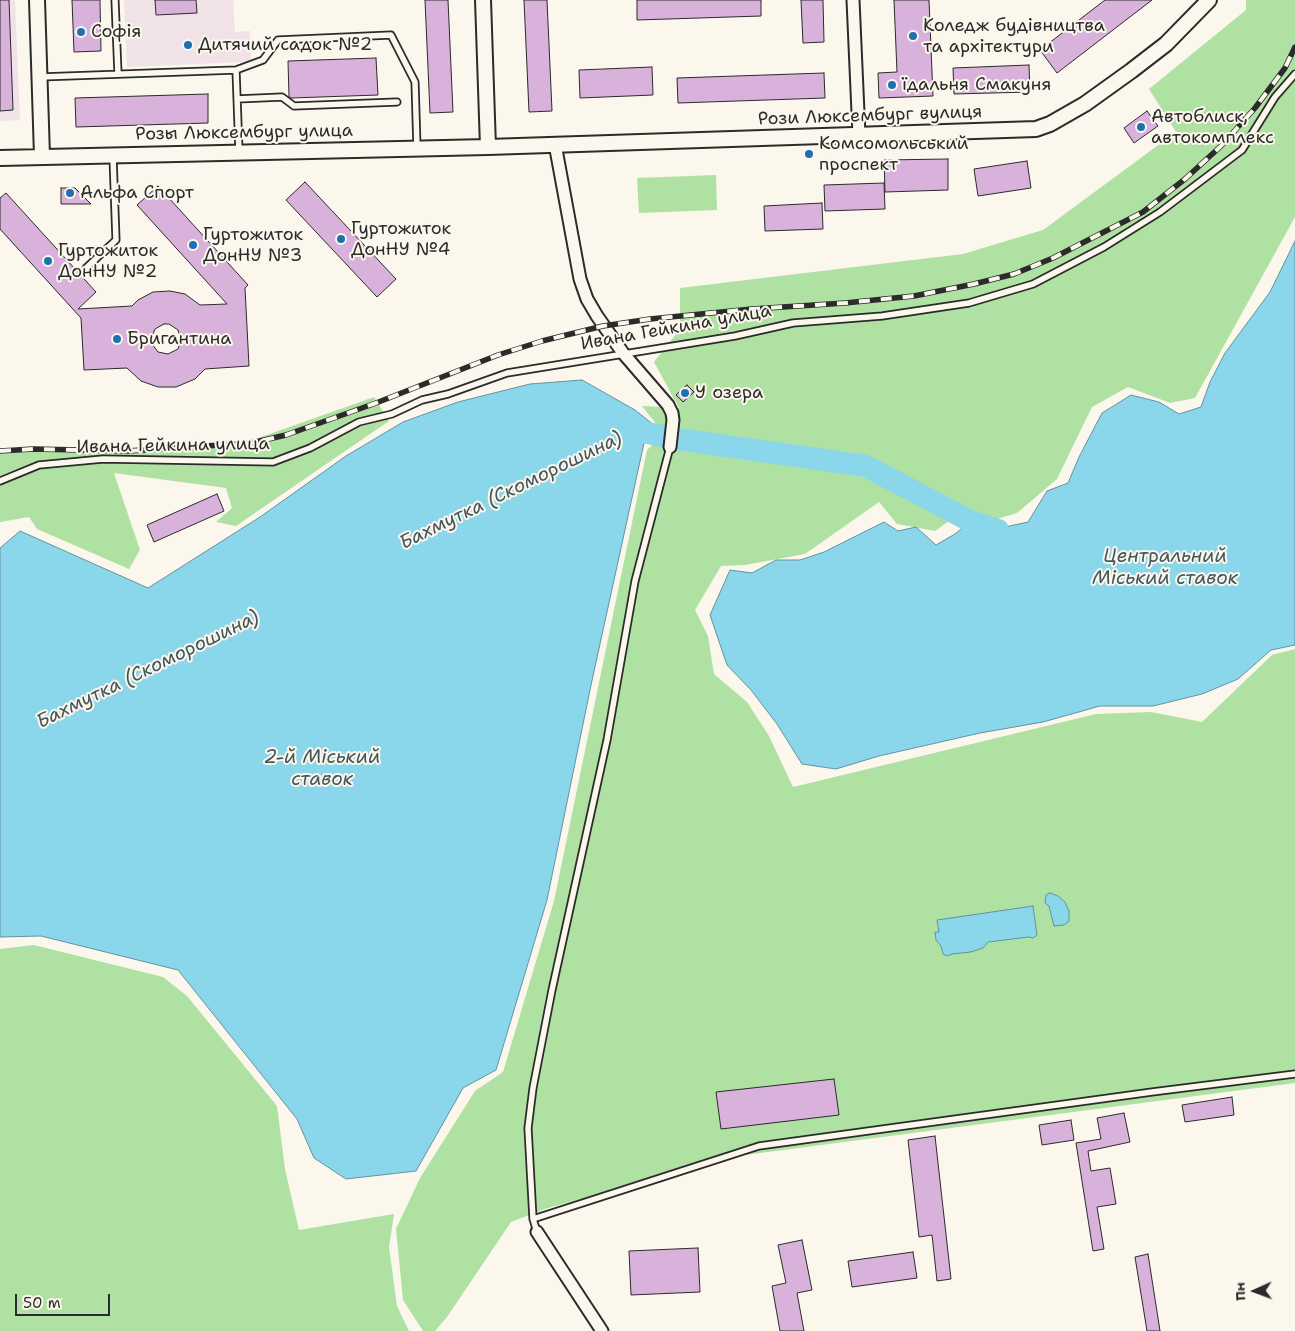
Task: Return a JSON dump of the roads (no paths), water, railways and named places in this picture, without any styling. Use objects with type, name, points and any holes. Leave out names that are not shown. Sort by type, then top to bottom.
[{"type":"street","points":[[37,0],[42,156]]},
{"type":"street","points":[[483,0],[488,147]]},
{"type":"street","points":[[853,0],[859,135]]},
{"type":"street","name":"Рози Люксембург вулиця","points":[[488,147],[1043,128],[1085,104],[1166,44],[1209,0]]},
{"type":"street","points":[[555,144],[580,279],[587,299],[623,353],[668,405],[672,414],[670,447]]},
{"type":"street","name":"Розы Люксембург улица","points":[[0,158],[488,147]]},
{"type":"street","points":[[537,1232],[602,1331]]},
{"type":"lane","points":[[115,0],[118,74]]},
{"type":"lane","points":[[40,77],[236,70],[263,60],[278,40],[391,35],[414,82],[417,148]]},
{"type":"lane","points":[[236,70],[239,152]]},
{"type":"lane","name":"Ивана Гейкина улица","points":[[0,481],[39,465],[103,459],[273,462],[310,448],[358,422],[392,414],[422,400],[448,394],[507,372],[735,336],[793,323],[882,316],[969,303],[1033,284],[1104,247],[1160,212],[1242,150],[1276,96],[1295,74]]},
{"type":"lane","points":[[237,99],[282,97],[294,106],[397,102]]},
{"type":"lane","points":[[86,268],[116,240],[113,155]]},
{"type":"lane","points":[[537,1232],[533,1219],[528,1128],[533,1088],[552,990],[607,740],[635,581],[670,447]]},
{"type":"lane","points":[[533,1219],[759,1146],[1295,1074]]},
{"type":"water","name":"Центральний Міський ставок","points":[[1295,241],[1295,645],[1271,650],[1238,679],[1202,694],[1153,706],[1100,706],[1043,722],[980,733],[879,756],[836,769],[802,764],[777,724],[751,690],[727,665],[710,615],[730,570],[752,573],[776,560],[800,560],[824,552],[884,522],[898,531],[916,527],[936,545],[955,534],[974,518],[1000,528],[1028,522],[1047,491],[1068,483],[1102,413],[1131,395],[1159,402],[1179,414],[1201,407],[1210,382],[1225,353],[1270,292]]},
{"type":"water","name":"2-й Міський ставок","points":[[582,380],[635,410],[659,429],[660,436],[644,443],[591,685],[547,900],[496,1070],[463,1088],[416,1171],[346,1179],[314,1158],[297,1119],[178,970],[41,936],[0,937],[0,548],[20,531],[148,588],[260,517],[346,456],[403,422],[458,402],[530,384]]},
{"type":"water","points":[[1050,893],[1058,896],[1065,902],[1069,911],[1069,921],[1064,925],[1054,926],[1049,906],[1045,903],[1046,895]]},
{"type":"water","points":[[1033,906],[1037,935],[1033,938],[988,942],[983,948],[947,956],[943,954],[941,946],[936,940],[935,932],[939,932],[937,920]]},
{"type":"waterway","name":"Бахмутка (Скоморошина)","points":[[631,432],[866,466],[970,521],[998,530]]},
{"type":"railway","points":[[0,451],[33,449],[128,451],[251,443],[286,435],[376,403],[498,355],[542,341],[603,326],[650,319],[752,309],[914,296],[1014,274],[1053,258],[1143,212],[1185,179],[1221,146],[1255,108],[1285,68],[1295,47]]},
{"type":"place","name":"Софія","points":[[81,32]]},
{"type":"place","name":"Коледж будівництва та архітектури","points":[[913,36]]},
{"type":"place","name":"Дитячий садок №2","points":[[188,45]]},
{"type":"place","name":"їдальня Смакуня","points":[[892,85]]},
{"type":"place","name":"Автоблиск, автокомплекс","points":[[1141,127]]},
{"type":"place","name":"Комсомольський проспект","points":[[809,154]]},
{"type":"place","name":"Альфа Спорт","points":[[70,193]]},
{"type":"place","name":"Гуртожиток ДонНУ №4","points":[[341,239]]},
{"type":"place","name":"Гуртожиток ДонНУ №3","points":[[193,245]]},
{"type":"place","name":"Гуртожиток ДонНУ №2","points":[[48,261]]},
{"type":"place","name":"Бригантина","points":[[117,339]]},
{"type":"place","name":"У озера","points":[[685,393]]}]
